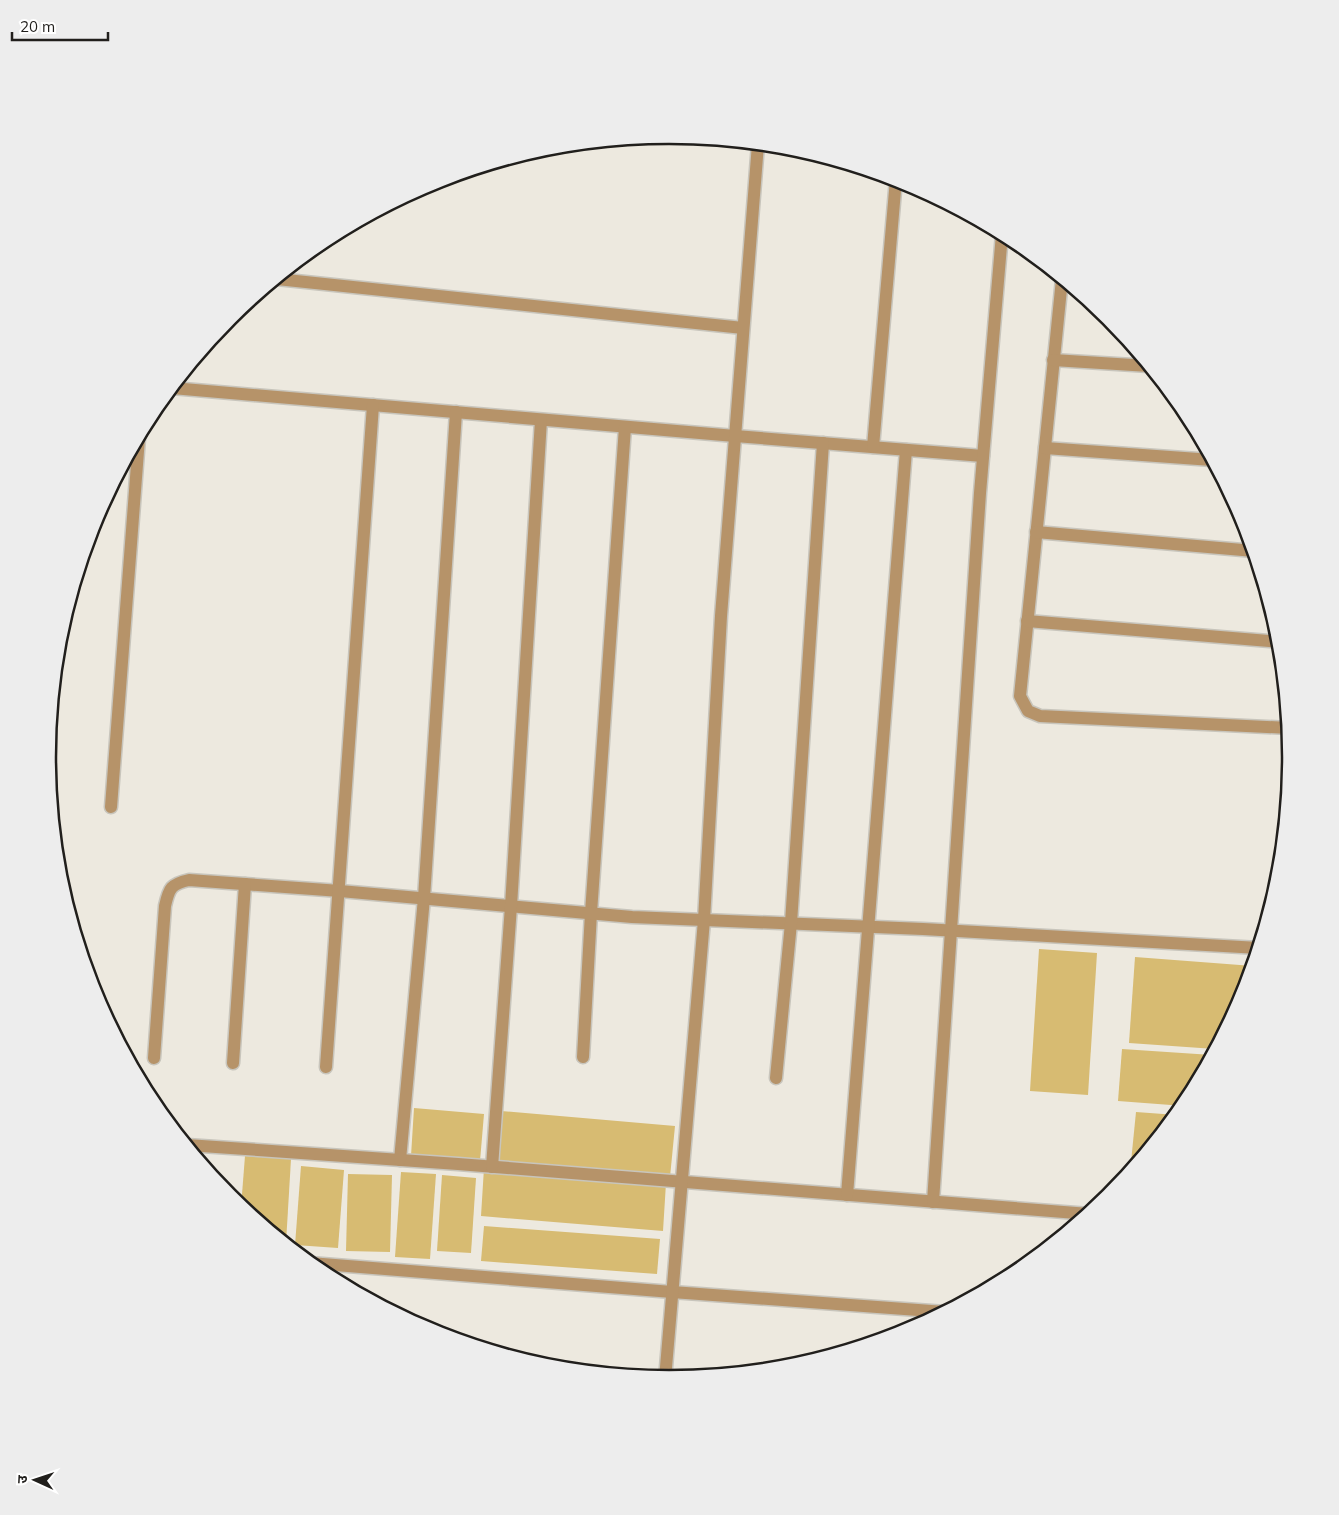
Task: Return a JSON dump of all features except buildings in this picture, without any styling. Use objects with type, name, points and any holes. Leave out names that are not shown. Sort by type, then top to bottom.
[{"type":"street","points":[[666,1371],[704,920],[721,616],[757,150]]},
{"type":"street","points":[[873,447],[895,188]]},
{"type":"street","points":[[933,1202],[984,456],[1001,242]]},
{"type":"street","points":[[285,280],[743,328]]},
{"type":"street","points":[[1061,286],[1020,696],[1028,711],[1040,716],[1282,728]]},
{"type":"street","points":[[1054,360],[1141,365]]},
{"type":"street","points":[[180,389],[984,456]]},
{"type":"street","points":[[326,1067],[373,405]]},
{"type":"street","points":[[400,1160],[424,898],[456,412]]},
{"type":"street","points":[[492,1166],[511,906],[542,420]]},
{"type":"street","points":[[583,1057],[591,913],[625,427]]},
{"type":"street","points":[[776,1078],[792,923],[823,443]]},
{"type":"street","points":[[1044,448],[1206,460]]},
{"type":"street","points":[[847,1195],[906,450]]},
{"type":"street","points":[[110,807],[138,451]]},
{"type":"street","points":[[1036,532],[1246,550]]},
{"type":"street","points":[[1027,621],[1272,641]]},
{"type":"street","points":[[154,1058],[168,892],[175,883],[189,880],[340,890],[632,917],[792,923],[1252,948]]},
{"type":"street","points":[[233,1064],[245,884]]},
{"type":"street","points":[[195,1146],[492,1166],[1080,1213]]},
{"type":"street","points":[[325,1264],[934,1311]]}]
